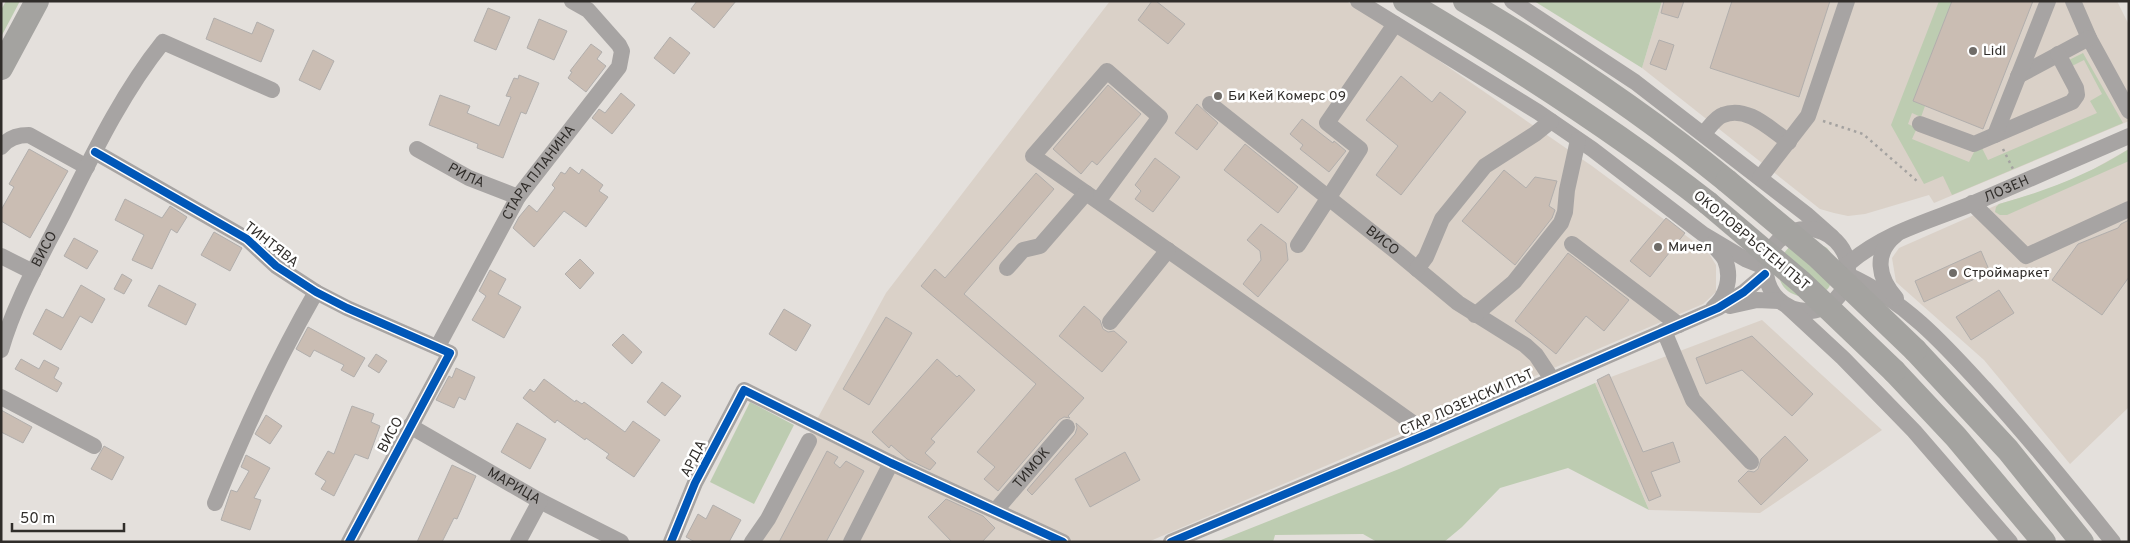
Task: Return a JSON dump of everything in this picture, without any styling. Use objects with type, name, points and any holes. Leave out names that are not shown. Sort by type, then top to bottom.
[{"type":"highway","points":[[6,59],[37,1]]},
{"type":"highway","points":[[6,59],[50,1]]},
{"type":"highway","name":"ОКОЛОВРЪСТЕН ПЪТ","points":[[1405,1],[1506,61],[1592,117],[1708,203],[1801,282],[1894,371],[1956,437],[2044,542]]},
{"type":"highway","points":[[1465,1],[1520,33],[1613,95],[1689,150],[1818,257],[1915,350],[2008,450],[2082,542]]},
{"type":"street","name":"СТАРА ПЛАНИНА","points":[[438,346],[518,196],[619,67],[622,51],[619,45],[588,6],[572,1]]},
{"type":"street","points":[[1358,1],[1551,121],[1702,234],[1765,270]]},
{"type":"street","points":[[1512,1],[1635,82],[1704,133],[1835,239],[1845,253],[1848,269],[1843,290],[1830,304],[1820,309],[1807,311],[1784,304]]},
{"type":"street","points":[[1760,178],[1808,116],[1847,1]]},
{"type":"street","points":[[1995,134],[2046,7],[2064,1]]},
{"type":"street","points":[[2073,1],[2089,38],[2129,111]]},
{"type":"street","points":[[1298,244],[1360,149],[1326,123],[1395,24]]},
{"type":"street","points":[[2018,76],[2089,38]]},
{"type":"street","name":"ВИСО","points":[[1,350],[12,316],[87,167],[137,76],[163,42],[272,90]]},
{"type":"street","points":[[1920,124],[1974,144],[2072,102],[2077,95],[2076,88],[2058,54]]},
{"type":"street","points":[[1007,268],[1022,250],[1040,246],[1092,197],[1160,117],[1107,71],[1033,156],[1092,197],[1168,250],[1428,434]]},
{"type":"street","name":"ВИСО","points":[[1210,104],[1417,269],[1444,293],[1475,315],[1525,345],[1536,355],[1552,379]]},
{"type":"street","points":[[1704,133],[1722,115],[1738,112],[1758,120],[1789,142]]},
{"type":"street","points":[[1417,269],[1426,257],[1442,219],[1485,166],[1535,134],[1551,121]]},
{"type":"street","points":[[1,147],[9,139],[21,135],[29,135],[87,167]]},
{"type":"street","name":"ЛОЗЕН","points":[[1848,269],[1861,252],[1904,229],[1972,204],[2129,136]]},
{"type":"street","points":[[1475,315],[1514,282],[1561,223],[1565,212],[1567,190],[1578,140]]},
{"type":"street","name":"РИЛА","points":[[417,149],[469,178],[518,196]]},
{"type":"street","name":"ТИНТЯВА","points":[[95,152],[247,239],[276,266],[316,292],[346,308],[438,346]]},
{"type":"street","points":[[1972,204],[2026,256],[2129,209]]},
{"type":"street","points":[[1835,239],[1814,228],[1793,230],[1779,239],[1768,255],[1765,270],[1768,284],[1784,304],[1843,358],[1914,431],[2010,542]]},
{"type":"street","points":[[1904,229],[1883,250],[1880,270],[1888,290],[1925,325],[2035,444],[2113,542]]},
{"type":"street","points":[[1702,234],[1725,261],[1728,278],[1727,287],[1721,300],[1712,311]]},
{"type":"street","name":"ЛОЗЕН","points":[[1835,239],[1855,244],[1883,239]]},
{"type":"street","points":[[1572,244],[1672,328],[1693,400],[1751,462]]},
{"type":"street","points":[[1110,322],[1168,250]]},
{"type":"street","points":[[1,256],[33,272]]},
{"type":"street","points":[[1848,269],[1908,310]]},
{"type":"street","name":"СТАР ЛОЗЕНСКИ ПЪТ","points":[[1171,542],[1428,434],[1712,311],[1744,292],[1765,270]]},
{"type":"street","points":[[215,503],[238,446],[287,343],[316,292]]},
{"type":"street","name":"СТАР ЛОЗЕНСКИ ПЪТ","points":[[1712,311],[1757,300],[1784,304]]},
{"type":"street","name":"ВИСО","points":[[349,542],[450,353],[438,346]]},
{"type":"street","name":"АРДА","points":[[671,542],[695,484],[744,390],[891,463]]},
{"type":"street","points":[[1,397],[94,446]]},
{"type":"street","name":"МАРИЦА","points":[[410,426],[540,501],[620,542]]},
{"type":"street","name":"ТИМОК","points":[[996,510],[1067,427]]},
{"type":"street","points":[[752,542],[768,519],[809,441]]},
{"type":"street","points":[[851,542],[891,463],[1063,542]]},
{"type":"street","points":[[518,542],[540,501]]},
{"type":"path","points":[[1808,116],[1863,134],[1917,181]]},
{"type":"shaded area","points":[[1110,1],[1346,1],[1409,40],[1592,166],[1708,252],[1716,265],[1716,292],[1703,304],[1148,542],[750,542],[886,293]]},
{"type":"shaded area","points":[[1662,1],[2117,1],[2129,25],[2129,121],[1934,203],[1929,195],[1865,214],[1848,216],[1834,213],[1820,209],[1642,68]]},
{"type":"shaded area","points":[[2129,149],[2129,407],[2070,464],[1984,360],[1896,282],[1892,258],[1899,248],[1999,204],[2040,192],[2083,175]]},
{"type":"shaded area","points":[[1762,320],[1882,430],[1760,513],[1649,510],[1595,383]]},
{"type":"green space","points":[[6,1],[20,1],[1,37],[1,10]]},
{"type":"green space","points":[[1534,1],[1662,1],[1642,68]]},
{"type":"green space","points":[[1939,1],[1952,1],[1913,101],[1925,106],[1921,117],[1912,113],[1908,124],[1917,128],[1912,139],[1969,162],[1974,152],[1982,148],[1988,160],[2097,113],[2090,101],[2102,94],[2084,60],[2072,66],[2069,60],[2083,53],[2123,123],[1952,195],[1943,176],[1924,184],[1891,125]]},
{"type":"green space","points":[[2129,149],[2129,161],[2007,215],[2000,215],[1995,212],[1999,204],[2033,194],[2066,181],[2098,167]]},
{"type":"green space","points":[[1793,244],[1821,245],[1830,252],[1832,258],[1831,283],[1824,292],[1806,296],[1795,295],[1786,290],[1778,273],[1779,263],[1784,253]]},
{"type":"green space","points":[[1595,383],[1649,510],[1568,468],[1500,488],[1462,527],[1444,542],[1377,542],[1363,534],[1275,535],[1273,542],[1216,542],[1399,469]]},
{"type":"green space","points":[[750,402],[794,425],[754,504],[710,482]]},
{"type":"building","points":[[697,1],[736,1],[714,28],[691,9]]},
{"type":"building","points":[[1152,1],[1156,1],[1185,24],[1168,44],[1138,20]]},
{"type":"building","points":[[1664,1],[1684,1],[1678,18],[1661,13]]},
{"type":"building","points":[[1732,1],[1830,1],[1799,97],[1710,68]]},
{"type":"building","name":"Lidl","points":[[1952,1],[2033,1],[1983,129],[1913,101]]},
{"type":"building","points":[[488,8],[510,17],[496,50],[474,41]]},
{"type":"building","points":[[214,18],[252,34],[257,22],[274,30],[261,62],[206,39]]},
{"type":"building","points":[[539,19],[567,31],[554,60],[527,48]]},
{"type":"building","points":[[670,37],[690,53],[674,74],[654,58]]},
{"type":"building","points":[[1659,40],[1674,45],[1666,70],[1650,64]]},
{"type":"building","points":[[591,44],[602,52],[597,59],[606,66],[586,92],[568,78],[572,72],[570,71]]},
{"type":"building","points":[[313,50],[334,61],[320,90],[299,80]]},
{"type":"building","points":[[519,75],[539,83],[526,114],[521,112],[503,158],[477,148],[478,144],[429,125],[440,95],[470,106],[467,113],[499,126],[511,97],[506,96],[514,78],[518,79]]},
{"type":"building","points":[[1401,76],[1432,102],[1440,92],[1466,112],[1401,195],[1376,175],[1398,146],[1366,120]]},
{"type":"building","points":[[1108,85],[1141,114],[1097,165],[1092,161],[1081,174],[1053,149]]},
{"type":"building","points":[[621,93],[635,105],[612,134],[592,118],[599,109],[605,113]]},
{"type":"building","points":[[1197,104],[1218,123],[1197,150],[1175,133]]},
{"type":"building","points":[[1302,119],[1346,151],[1329,172],[1300,149],[1303,145],[1290,134]]},
{"type":"building","points":[[1245,144],[1298,187],[1278,213],[1224,170]]},
{"type":"building","points":[[29,149],[68,171],[30,238],[1,221],[1,210],[14,187],[9,184]]},
{"type":"building","points":[[1155,158],[1180,177],[1153,212],[1135,199],[1141,191],[1135,185]]},
{"type":"building","points":[[570,167],[579,174],[582,169],[603,185],[599,191],[608,197],[586,227],[564,211],[534,247],[513,228],[529,205],[537,212],[555,188],[552,185],[561,172],[565,174]]},
{"type":"building","points":[[1504,170],[1526,188],[1535,177],[1557,181],[1549,206],[1555,210],[1552,218],[1515,265],[1462,221]]},
{"type":"building","points":[[1036,173],[1054,189],[964,294],[1084,398],[1068,416],[1070,418],[1064,417],[1059,420],[998,491],[984,479],[995,467],[977,452],[1036,384],[921,286],[935,269],[945,278]]},
{"type":"building","points":[[125,199],[162,218],[170,206],[187,217],[177,233],[171,229],[152,269],[132,260],[144,235],[115,220]]},
{"type":"building","points":[[1666,218],[1685,233],[1650,277],[1630,261]]},
{"type":"building","points":[[2129,220],[2129,277],[2102,315],[2052,280],[2078,244],[2118,228]]},
{"type":"building","points":[[1261,224],[1286,243],[1288,260],[1258,297],[1243,284],[1261,260],[1260,251],[1247,240]]},
{"type":"building","points":[[214,232],[242,248],[230,271],[201,255]]},
{"type":"building","points":[[74,238],[98,251],[87,269],[64,256]]},
{"type":"building","points":[[1981,251],[1990,272],[1924,302],[1915,281]]},
{"type":"building","points":[[1568,253],[1629,300],[1604,331],[1586,316],[1556,354],[1515,321]]},
{"type":"building","points":[[580,259],[594,273],[580,289],[565,274]]},
{"type":"building","points":[[490,270],[506,279],[498,294],[521,307],[504,338],[472,320],[486,296],[479,291]]},
{"type":"building","points":[[122,274],[132,280],[124,294],[114,289]]},
{"type":"building","points":[[81,285],[105,299],[92,323],[80,316],[61,350],[33,334],[46,309],[63,318]]},
{"type":"building","points":[[159,285],[196,304],[186,325],[148,306]]},
{"type":"building","points":[[1999,290],[2014,313],[1971,340],[1956,317]]},
{"type":"building","points":[[1084,306],[1100,320],[1103,329],[1108,332],[1114,331],[1127,342],[1102,372],[1059,336]]},
{"type":"building","points":[[784,309],[811,325],[796,351],[769,334]]},
{"type":"building","points":[[886,317],[912,333],[869,405],[843,389]]},
{"type":"building","points":[[308,327],[365,358],[354,377],[341,370],[344,365],[314,350],[310,357],[296,349]]},
{"type":"building","points":[[623,334],[642,352],[632,364],[612,345]]},
{"type":"building","points":[[1752,336],[1813,394],[1792,416],[1742,370],[1706,384],[1696,358]]},
{"type":"building","points":[[376,354],[387,361],[379,373],[368,366]]},
{"type":"building","points":[[21,359],[39,369],[44,360],[59,368],[54,378],[62,383],[57,392],[15,369]]},
{"type":"building","points":[[937,359],[957,377],[959,375],[975,390],[931,439],[935,442],[925,453],[936,463],[930,470],[907,459],[891,445],[889,448],[872,432]]},
{"type":"building","points":[[456,368],[475,377],[465,400],[459,397],[454,408],[436,400],[449,376],[452,378]]},
{"type":"building","points":[[1609,374],[1643,452],[1673,442],[1680,462],[1651,472],[1661,496],[1649,501],[1597,380]]},
{"type":"building","points":[[544,379],[575,402],[576,400],[582,404],[584,402],[625,432],[633,421],[660,440],[634,477],[606,458],[609,454],[557,420],[555,423],[523,398],[530,389],[534,392]]},
{"type":"building","points":[[662,382],[681,396],[665,416],[647,402]]},
{"type":"building","points":[[352,406],[374,414],[371,422],[380,426],[368,459],[355,454],[334,496],[321,489],[326,481],[315,474],[328,451],[334,454]]},
{"type":"building","points":[[1,410],[32,427],[23,443],[1,432]]},
{"type":"building","points":[[266,415],[282,426],[270,444],[255,434]]},
{"type":"building","points":[[517,423],[546,439],[530,469],[501,452]]},
{"type":"building","points":[[1076,423],[1088,434],[1032,495],[1027,490],[1075,434]]},
{"type":"building","points":[[1785,436],[1808,460],[1761,505],[1738,481],[1748,471],[1754,472],[1758,469],[1761,459]]},
{"type":"building","points":[[104,446],[124,457],[112,480],[91,469]]},
{"type":"building","points":[[827,451],[838,457],[834,463],[840,468],[846,461],[864,471],[826,542],[779,542]]},
{"type":"building","points":[[1125,452],[1140,480],[1090,507],[1075,479]]},
{"type":"building","points":[[246,455],[270,468],[254,498],[261,500],[250,530],[221,520],[231,490],[237,492],[249,471],[241,467]]},
{"type":"building","points":[[452,465],[476,476],[457,519],[454,518],[442,542],[417,542]]},
{"type":"building","points":[[946,499],[983,516],[995,528],[982,542],[952,542],[928,517]]},
{"type":"building","points":[[713,505],[741,520],[729,542],[695,542],[686,537],[698,514],[706,519]]},
{"type":"cycle path","points":[[95,152],[247,239],[276,266],[316,292],[347,308],[450,353],[349,542]]},
{"type":"cycle path","points":[[1171,542],[1428,434],[1718,308],[1744,292],[1765,274]]},
{"type":"cycle path","points":[[671,542],[695,483],[744,390],[891,463],[1063,542]]},
{"type":"place","name":"Lidl","points":[[1973,51]]},
{"type":"place","name":"Би Кей Комерс 09","points":[[1218,96]]},
{"type":"place","name":"Мичел","points":[[1658,247]]},
{"type":"place","name":"Строймаркет","points":[[1953,273]]}]
